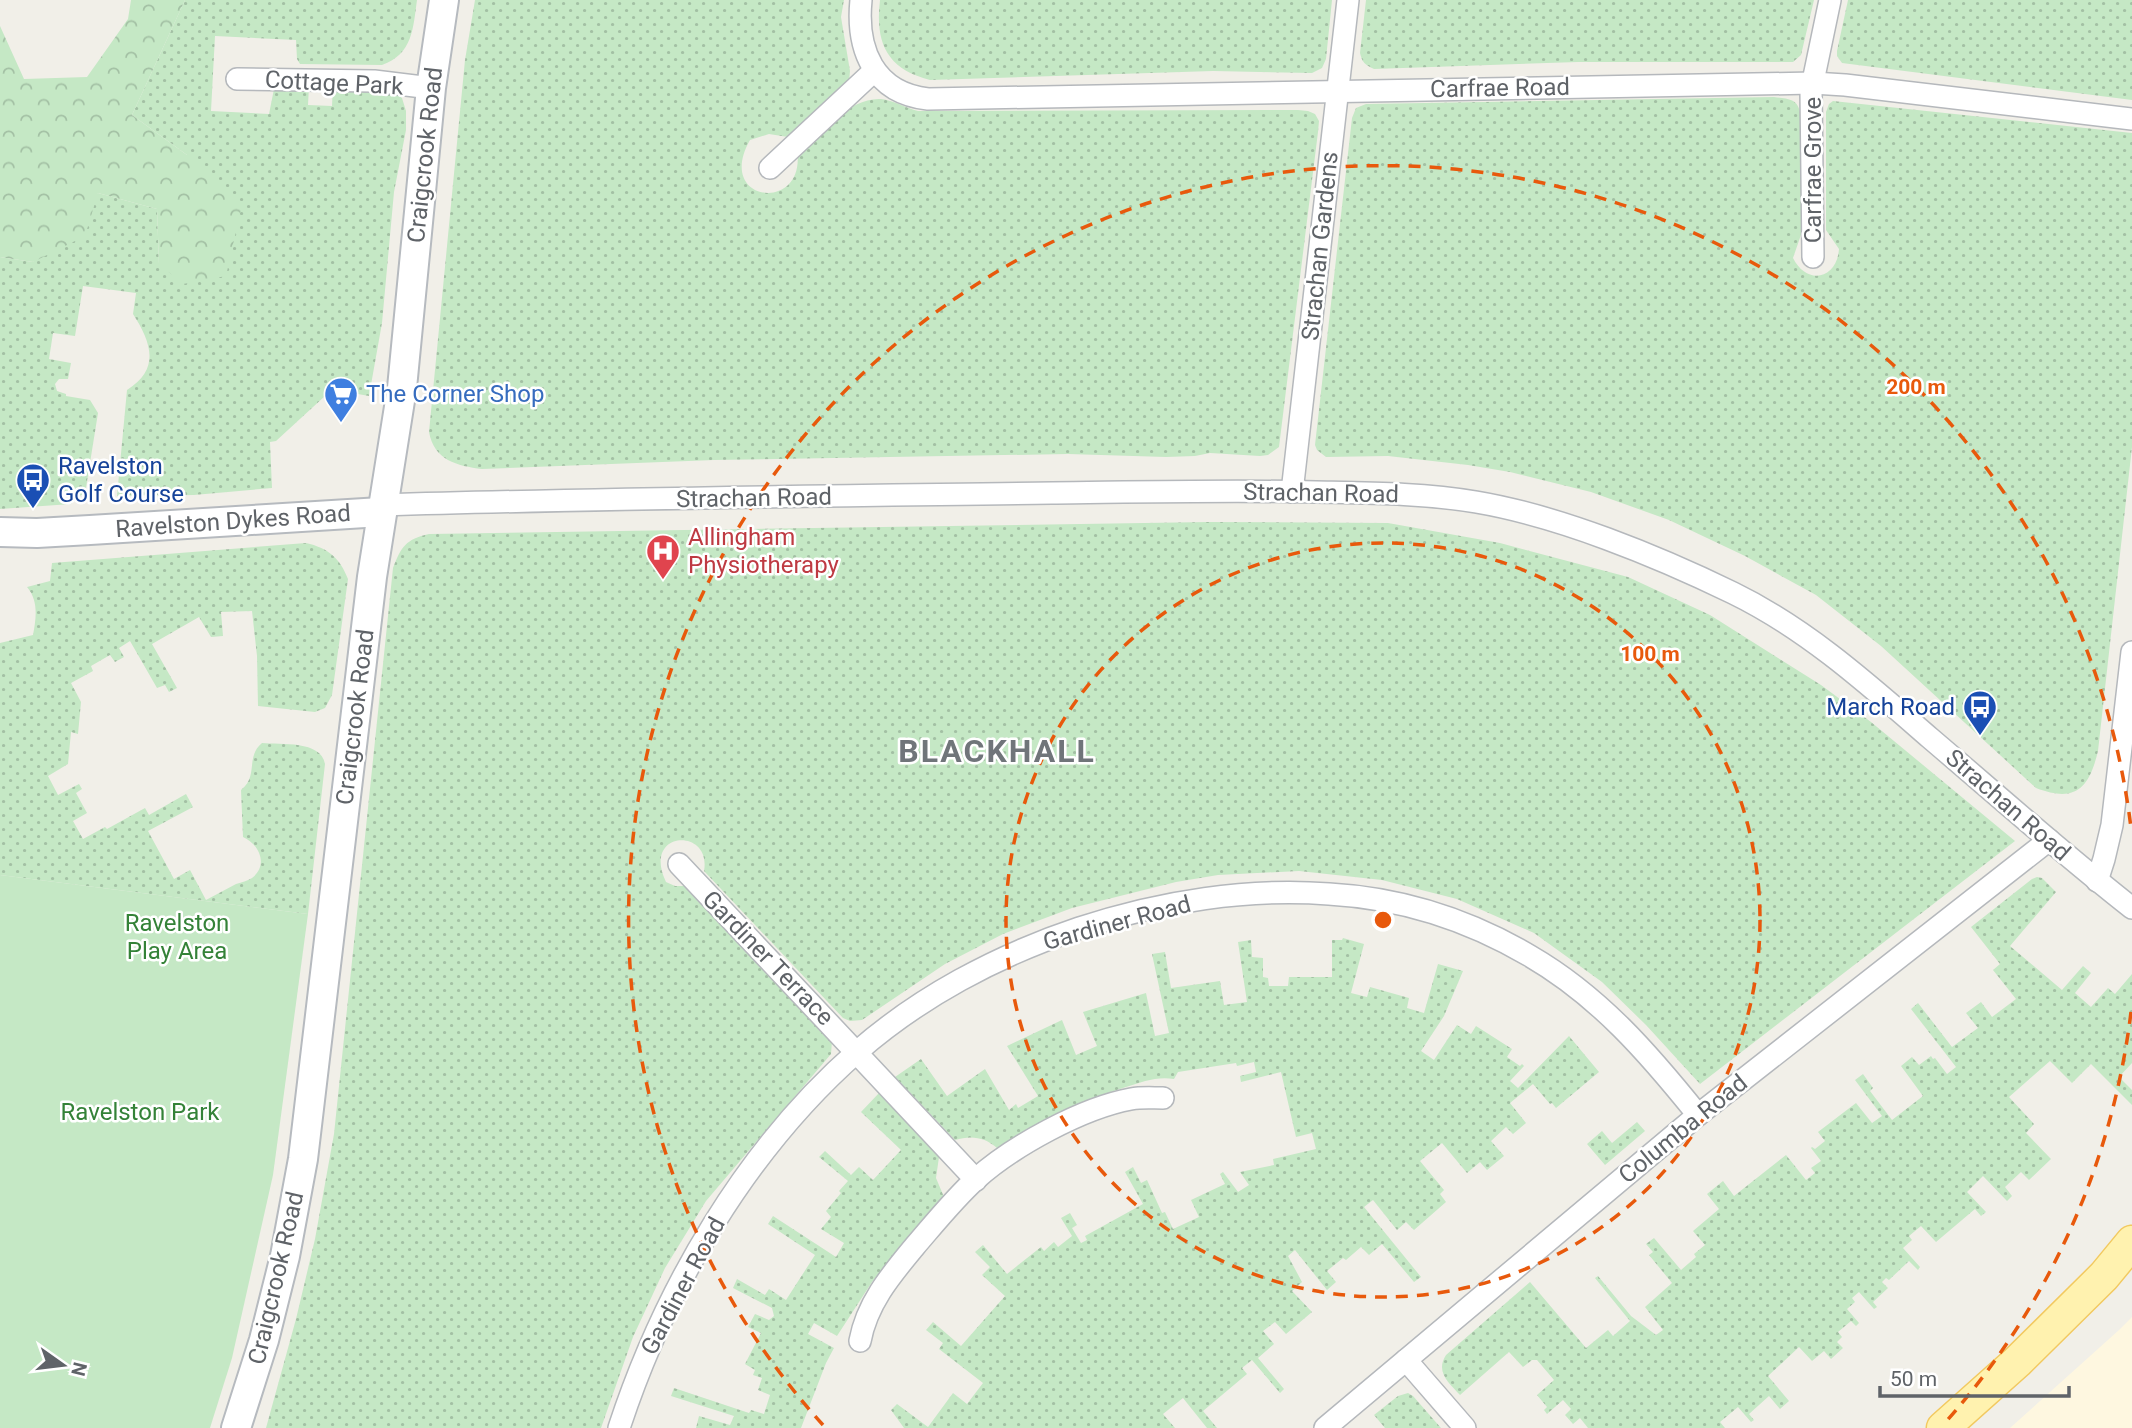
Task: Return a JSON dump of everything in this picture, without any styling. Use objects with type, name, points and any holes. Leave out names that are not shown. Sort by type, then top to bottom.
[{"type":"main road","points":[[1943,1428],[2017,1362],[2104,1276],[2132,1242]]},
{"type":"main road","points":[[2104,1276],[2132,1257]]},
{"type":"street","name":"Craigcrook Road","points":[[236,1428],[274,1304],[303,1159],[382,508],[402,388],[431,88],[444,0]]},
{"type":"street","points":[[770,168],[874,71],[863,37],[860,0]]},
{"type":"street","name":"Strachan Gardens","points":[[1292,492],[1348,0]]},
{"type":"street","name":"Carfrae Grove","points":[[1813,257],[1812,83],[1830,0]]},
{"type":"street","name":"Carfrae Road","points":[[874,71],[896,89],[928,99],[1812,83],[2132,119]]},
{"type":"street","name":"Cottage Park","points":[[237,79],[374,81],[431,88]]},
{"type":"street","name":"Strachan Road","points":[[382,508],[1087,492],[1292,492],[1431,497],[1478,502],[1522,512],[1605,539],[1735,594],[1812,641],[1874,689],[2132,908]]},
{"type":"street","name":"Ravelston Dykes Road","points":[[0,532],[37,533],[382,508]]},
{"type":"street","points":[[2097,881],[2112,825],[2132,652]]},
{"type":"street","name":"Columba Road","points":[[1325,1428],[1698,1115],[2049,840]]},
{"type":"street","name":"Gardiner Terrace","points":[[679,864],[976,1180]]},
{"type":"street","name":"Gardiner Road","points":[[619,1428],[652,1337],[680,1280],[713,1224],[749,1172],[801,1109],[857,1052],[903,1016],[953,985],[1013,954],[1079,928],[1131,914],[1217,898],[1259,894],[1331,894],[1389,902],[1437,914],[1489,935],[1528,955],[1572,984],[1613,1018],[1652,1058],[1698,1115]]},
{"type":"street","points":[[860,1342],[870,1308],[885,1283],[976,1180],[1027,1144],[1086,1114],[1130,1099],[1163,1098]]},
{"type":"street","points":[[1406,1360],[1465,1428]]},
{"type":"shaded area","points":[[2132,1317],[2132,1428],[2010,1428],[2119,1330]]},
{"type":"green space","points":[[131,0],[185,0],[132,115],[187,155],[241,209],[226,276],[183,284],[159,264],[157,209],[98,193],[85,236],[33,262],[0,257],[0,26],[24,79],[87,77],[128,19]]},
{"type":"green space","points":[[185,0],[417,0],[406,47],[382,65],[300,64],[297,59],[296,40],[215,36],[211,111],[269,114],[274,89],[309,86],[308,105],[332,106],[333,85],[393,90],[402,98],[406,111],[406,130],[394,192],[382,323],[369,396],[330,389],[276,441],[270,442],[272,488],[194,495],[117,496],[127,390],[145,373],[150,355],[144,335],[133,314],[136,293],[83,286],[75,336],[53,333],[49,359],[71,363],[68,379],[59,379],[55,384],[57,391],[66,396],[90,400],[98,413],[85,494],[71,504],[0,509],[0,257],[33,262],[98,193],[157,209],[159,264],[187,155],[132,115]]},
{"type":"green space","points":[[475,0],[844,0],[841,17],[850,71],[849,82],[788,137],[769,134],[750,140],[742,161],[744,177],[752,188],[764,193],[777,192],[789,184],[796,171],[797,150],[836,117],[870,100],[886,100],[918,111],[1298,110],[1315,114],[1319,121],[1318,132],[1279,447],[1268,455],[1260,456],[1210,453],[1166,457],[1068,454],[714,460],[482,469],[448,460],[436,449],[429,432],[465,60]]},
{"type":"green space","points":[[880,0],[1332,0],[1326,59],[1322,68],[1312,73],[1213,71],[930,80],[903,69],[887,52],[880,29]]},
{"type":"green space","points":[[1366,0],[1814,0],[1801,55],[1793,62],[1578,62],[1374,69],[1364,63],[1360,53]]},
{"type":"green space","points":[[1848,0],[2132,0],[2132,100],[1842,63],[1837,51]]},
{"type":"green space","points":[[1774,97],[1787,99],[1799,107],[1803,229],[1793,258],[1806,273],[1813,275],[1821,275],[1833,267],[1839,249],[1826,230],[1826,112],[1833,101],[2132,133],[2132,447],[2098,751],[2085,783],[2070,793],[2061,794],[2036,788],[1881,646],[1816,595],[1745,556],[1669,520],[1591,492],[1510,472],[1388,456],[1326,457],[1317,450],[1315,445],[1352,118],[1356,108],[1366,104]]},
{"type":"green space","points":[[1208,522],[1388,523],[1500,543],[1628,577],[1710,615],[1821,685],[1871,722],[2015,841],[1700,1084],[1602,982],[1534,933],[1457,899],[1382,880],[1299,871],[1218,875],[1176,882],[1072,908],[1003,934],[945,964],[862,1020],[850,1021],[843,1018],[704,871],[704,857],[698,847],[689,841],[669,844],[663,852],[661,865],[666,882],[675,886],[690,886],[832,1041],[831,1054],[706,1201],[665,1268],[633,1337],[601,1428],[266,1428],[315,1239],[334,1134],[393,568],[405,545],[415,538],[429,534]]},
{"type":"green space","points":[[306,543],[332,555],[348,579],[332,695],[325,708],[315,712],[258,706],[257,656],[252,611],[221,612],[223,636],[211,637],[199,617],[152,644],[177,688],[169,692],[165,685],[157,688],[130,641],[119,648],[124,657],[115,662],[110,655],[91,666],[93,671],[71,683],[81,702],[78,734],[71,732],[68,764],[48,776],[58,795],[79,784],[82,789],[76,793],[87,813],[73,821],[83,839],[145,808],[149,815],[186,794],[193,807],[148,831],[174,879],[190,870],[206,900],[252,878],[260,867],[260,855],[254,845],[243,837],[241,790],[249,779],[257,748],[262,743],[299,745],[316,751],[325,764],[308,914],[0,875],[0,643],[33,635],[35,604],[27,587],[50,581],[52,563]]},
{"type":"green space","name":"Ravelston Park","points":[[0,875],[308,914],[273,1175],[232,1358],[210,1428],[0,1428]]},
{"type":"green space","points":[[2037,877],[2042,878],[2056,892],[2010,946],[2062,990],[2083,966],[2091,973],[2075,993],[2091,1007],[2108,988],[2115,994],[2132,974],[2132,1063],[2119,1077],[2132,1090],[2132,1105],[2091,1064],[2072,1083],[2050,1061],[2009,1097],[2034,1124],[2026,1133],[2051,1159],[2029,1180],[2021,1172],[2005,1187],[2012,1196],[2007,1201],[1983,1176],[1967,1192],[1986,1212],[1981,1216],[1975,1209],[1936,1242],[1921,1226],[1909,1236],[1912,1240],[1903,1248],[1920,1267],[1918,1270],[1909,1261],[1889,1280],[1886,1278],[1882,1282],[1888,1288],[1873,1302],[1877,1307],[1874,1309],[1859,1292],[1852,1298],[1855,1302],[1847,1309],[1859,1323],[1856,1326],[1851,1321],[1838,1332],[1842,1337],[1837,1342],[1843,1348],[1831,1359],[1824,1351],[1812,1361],[1799,1347],[1768,1376],[1789,1401],[1780,1409],[1769,1396],[1749,1414],[1754,1420],[1751,1422],[1738,1407],[1720,1422],[1725,1428],[1588,1428],[1580,1418],[1573,1424],[1565,1415],[1571,1409],[1563,1400],[1547,1414],[1544,1410],[1547,1407],[1537,1395],[1554,1380],[1537,1360],[1532,1360],[1523,1367],[1509,1352],[1460,1395],[1452,1386],[1442,1367],[1446,1355],[1530,1282],[1586,1348],[1608,1330],[1613,1336],[1630,1321],[1595,1278],[1598,1276],[1631,1316],[1656,1335],[1663,1330],[1645,1307],[1672,1283],[1649,1255],[1653,1252],[1646,1244],[1654,1238],[1681,1270],[1705,1245],[1693,1231],[1719,1209],[1707,1194],[1723,1181],[1734,1196],[1786,1155],[1806,1180],[1815,1173],[1811,1168],[1821,1161],[1811,1148],[1815,1149],[1825,1141],[1818,1132],[1856,1103],[1872,1123],[1882,1116],[1855,1080],[1863,1074],[1873,1088],[1870,1091],[1892,1120],[1923,1096],[1901,1066],[1912,1057],[1919,1065],[1931,1056],[1947,1074],[1956,1067],[1911,1009],[1918,1003],[1952,1047],[1978,1028],[1966,1013],[1981,1002],[1992,1017],[2016,999],[1993,970],[2000,964],[1971,927]]},
{"type":"green space","points":[[1343,938],[1364,944],[1351,993],[1367,997],[1370,987],[1409,998],[1407,1008],[1424,1013],[1438,964],[1463,971],[1444,1016],[1421,1051],[1434,1060],[1457,1025],[1471,1034],[1476,1026],[1512,1049],[1507,1057],[1524,1066],[1510,1081],[1518,1088],[1569,1036],[1599,1072],[1556,1108],[1533,1084],[1510,1103],[1526,1123],[1513,1134],[1506,1127],[1491,1141],[1504,1156],[1487,1170],[1480,1162],[1467,1173],[1442,1143],[1420,1161],[1444,1190],[1440,1194],[1446,1202],[1414,1230],[1406,1222],[1397,1230],[1373,1200],[1364,1207],[1421,1277],[1414,1282],[1382,1244],[1369,1255],[1361,1247],[1327,1271],[1336,1282],[1327,1290],[1295,1250],[1288,1256],[1302,1282],[1292,1291],[1312,1312],[1286,1334],[1275,1322],[1263,1331],[1274,1344],[1258,1358],[1284,1389],[1280,1393],[1252,1360],[1242,1368],[1247,1374],[1203,1411],[1217,1428],[1207,1428],[1183,1398],[1163,1414],[1175,1428],[904,1428],[891,1410],[897,1404],[928,1427],[953,1393],[967,1404],[983,1383],[939,1349],[943,1343],[926,1330],[933,1322],[961,1346],[1005,1296],[982,1275],[990,1267],[975,1252],[983,1245],[1007,1274],[1041,1247],[1044,1251],[1054,1242],[1058,1247],[1072,1236],[1061,1218],[1070,1213],[1077,1225],[1072,1228],[1081,1243],[1087,1240],[1085,1236],[1143,1204],[1125,1172],[1133,1167],[1141,1183],[1147,1180],[1162,1213],[1165,1212],[1173,1229],[1199,1217],[1191,1200],[1225,1184],[1220,1174],[1223,1172],[1238,1192],[1249,1185],[1240,1172],[1274,1165],[1273,1159],[1316,1149],[1312,1133],[1296,1137],[1281,1072],[1241,1082],[1240,1076],[1256,1072],[1254,1062],[1178,1072],[1174,1079],[1150,1080],[1109,1093],[1060,1113],[997,1148],[978,1138],[955,1140],[895,1077],[921,1059],[947,1096],[985,1069],[1009,1110],[1016,1104],[1018,1108],[1038,1096],[1007,1046],[1062,1020],[1076,1055],[1097,1046],[1083,1012],[1146,993],[1155,1036],[1169,1033],[1152,954],[1165,952],[1171,988],[1220,981],[1224,1005],[1247,1002],[1238,942],[1251,940],[1252,957],[1263,958],[1263,977],[1268,978],[1269,986],[1288,986],[1289,977],[1332,977],[1332,940]]},
{"type":"green space","points":[[879,1093],[939,1157],[936,1178],[944,1197],[872,1282],[837,1336],[814,1323],[808,1334],[834,1348],[801,1428],[696,1428],[699,1416],[730,1425],[734,1416],[671,1396],[674,1388],[749,1413],[751,1410],[764,1414],[770,1395],[758,1390],[762,1378],[753,1375],[755,1370],[745,1364],[761,1333],[748,1327],[755,1314],[769,1320],[774,1316],[772,1308],[733,1288],[737,1279],[765,1295],[769,1289],[786,1300],[815,1255],[768,1224],[773,1216],[836,1257],[844,1243],[821,1229],[831,1217],[826,1211],[848,1181],[819,1157],[825,1151],[851,1175],[859,1167],[873,1180],[901,1150],[861,1112]]},
{"type":"green space","points":[[1637,1122],[1645,1131],[1605,1165],[1587,1144],[1602,1131],[1612,1143]]},
{"type":"green space","points":[[1408,1393],[1441,1428],[1385,1428],[1374,1415],[1398,1396]]},
{"type":"place","name":"The Corner Shop","points":[[341,424]]},
{"type":"place","name":"Ravelston Golf Course","points":[[33,510]]},
{"type":"place","name":"Allingham Physiotherapy","points":[[663,581]]},
{"type":"place","name":"March Road","points":[[1980,737]]},
{"type":"district","name":"BLACKHALL","points":[[997,751]]},
{"type":"park label","name":"Ravelston Play Area","points":[[177,937]]}]
